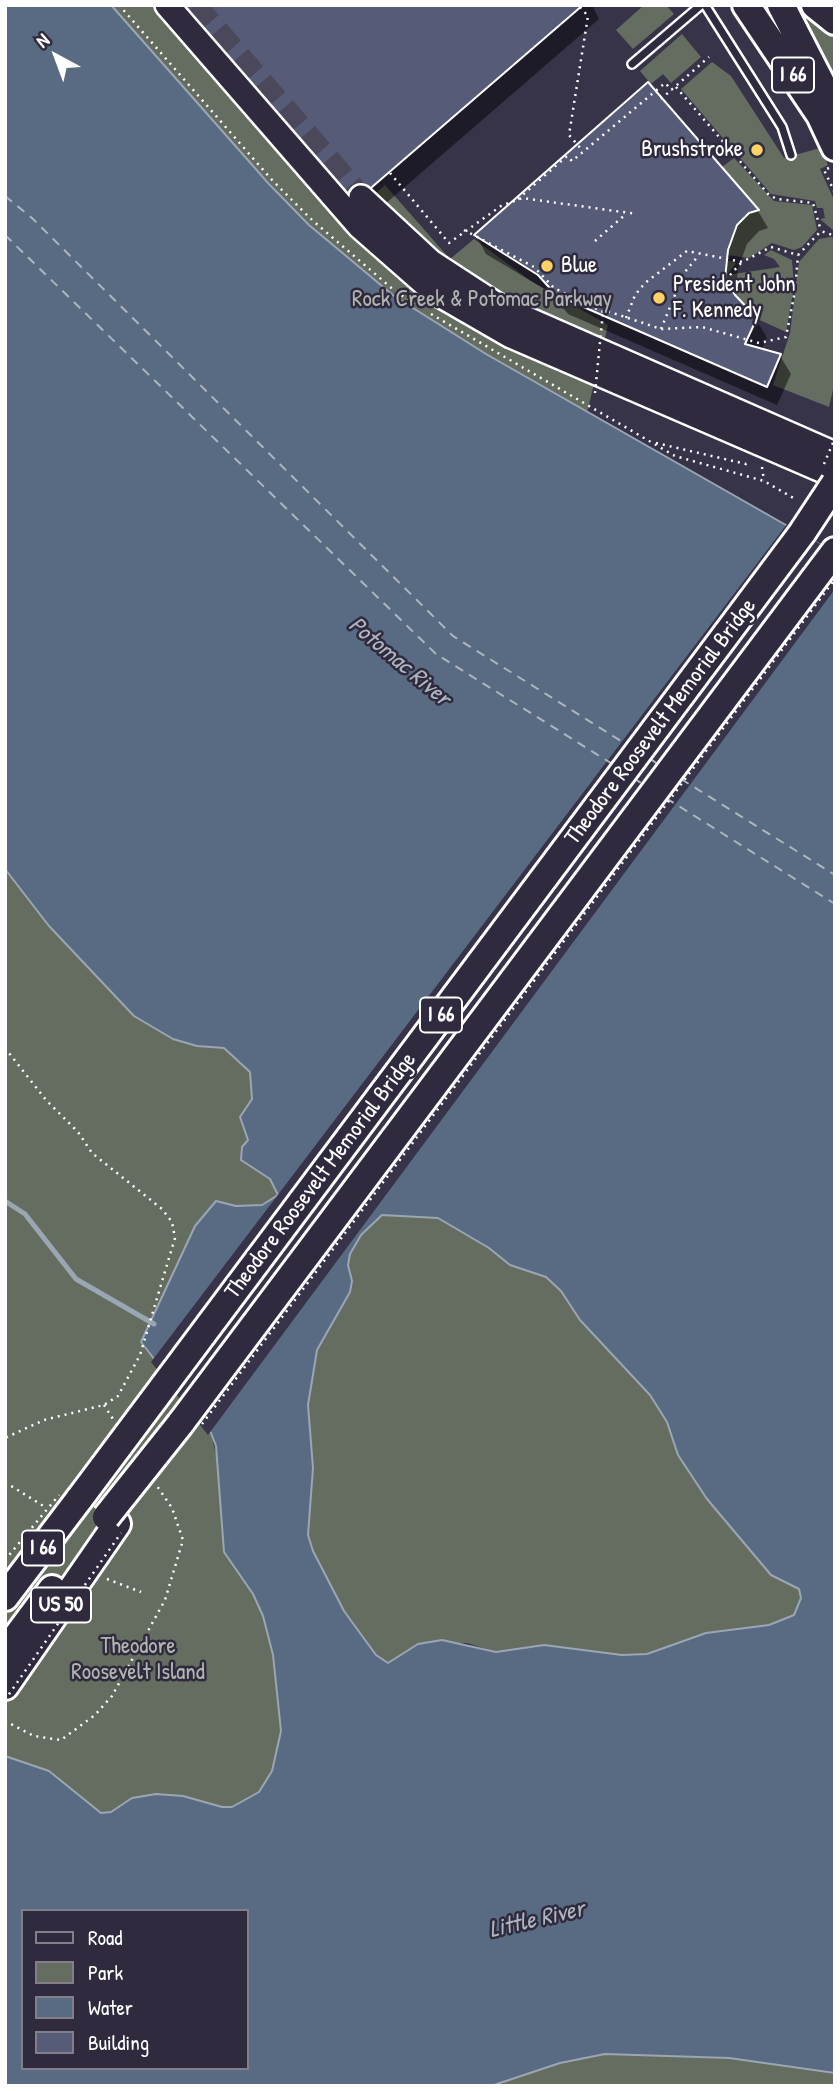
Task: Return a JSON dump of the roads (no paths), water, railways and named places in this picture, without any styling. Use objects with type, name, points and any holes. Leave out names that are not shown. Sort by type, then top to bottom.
[{"type":"highway","name":"I 66","points":[[746,5],[815,107],[834,157]]},
{"type":"highway","points":[[781,5],[835,110]]},
{"type":"highway","points":[[815,5],[835,21]]},
{"type":"highway","name":"Theodore Roosevelt Memorial Bridge","points":[[5,1597],[794,544],[835,483]]},
{"type":"highway","name":"Theodore Roosevelt Memorial Bridge","points":[[5,1686],[117,1524],[835,551]]},
{"type":"highway","name":"Theodore Roosevelt Memorial Bridge","points":[[5,1652],[191,1424]]},
{"type":"main road","points":[[167,5],[359,226],[433,291],[511,336],[835,476]]},
{"type":"main road","points":[[361,197],[431,262],[500,307],[835,454]]},
{"type":"lane","points":[[632,64],[703,5],[782,127],[791,155]]},
{"type":"water","points":[[5,5],[111,5],[269,184],[309,225],[394,296],[486,354],[835,553],[835,2073],[729,2058],[605,2054],[560,2063],[491,2086],[5,2086],[5,1756],[49,1771],[101,1813],[111,1812],[132,1798],[156,1794],[183,1796],[222,1807],[232,1807],[259,1792],[272,1771],[281,1731],[273,1655],[263,1616],[253,1594],[224,1552],[216,1446],[211,1433],[141,1342],[195,1226],[216,1201],[236,1206],[262,1205],[278,1195],[270,1179],[241,1160],[242,1147],[248,1140],[240,1117],[252,1099],[250,1072],[224,1048],[197,1046],[173,1039],[134,1016],[49,926],[5,869]],"holes":[[[382,1215],[438,1218],[489,1248],[510,1265],[546,1277],[561,1291],[580,1320],[650,1395],[667,1422],[678,1455],[707,1499],[771,1575],[799,1589],[801,1598],[794,1615],[769,1625],[706,1633],[647,1654],[622,1655],[544,1645],[496,1652],[442,1640],[418,1644],[388,1663],[376,1655],[344,1611],[313,1551],[308,1535],[313,1468],[308,1405],[317,1350],[350,1292],[350,1254],[361,1235]]]},
{"type":"waterway","points":[[5,1201],[25,1214],[76,1279],[154,1324]]},
{"type":"tunnel","points":[[195,5],[361,197]]},
{"type":"place","name":"Brushstroke","points":[[757,150]]},
{"type":"place","name":"Blue","points":[[547,266]]},
{"type":"place","name":"President John F. Kennedy","points":[[659,298]]},
{"type":"park label","name":"Rock Creek & Potomac Parkway","points":[[482,300]]},
{"type":"park label","name":"Theodore Roosevelt Island","points":[[138,1660]]},
{"type":"water label","name":"Potomac River","points":[[399,662]]},
{"type":"water label","name":"Little River","points":[[537,1920]]}]
